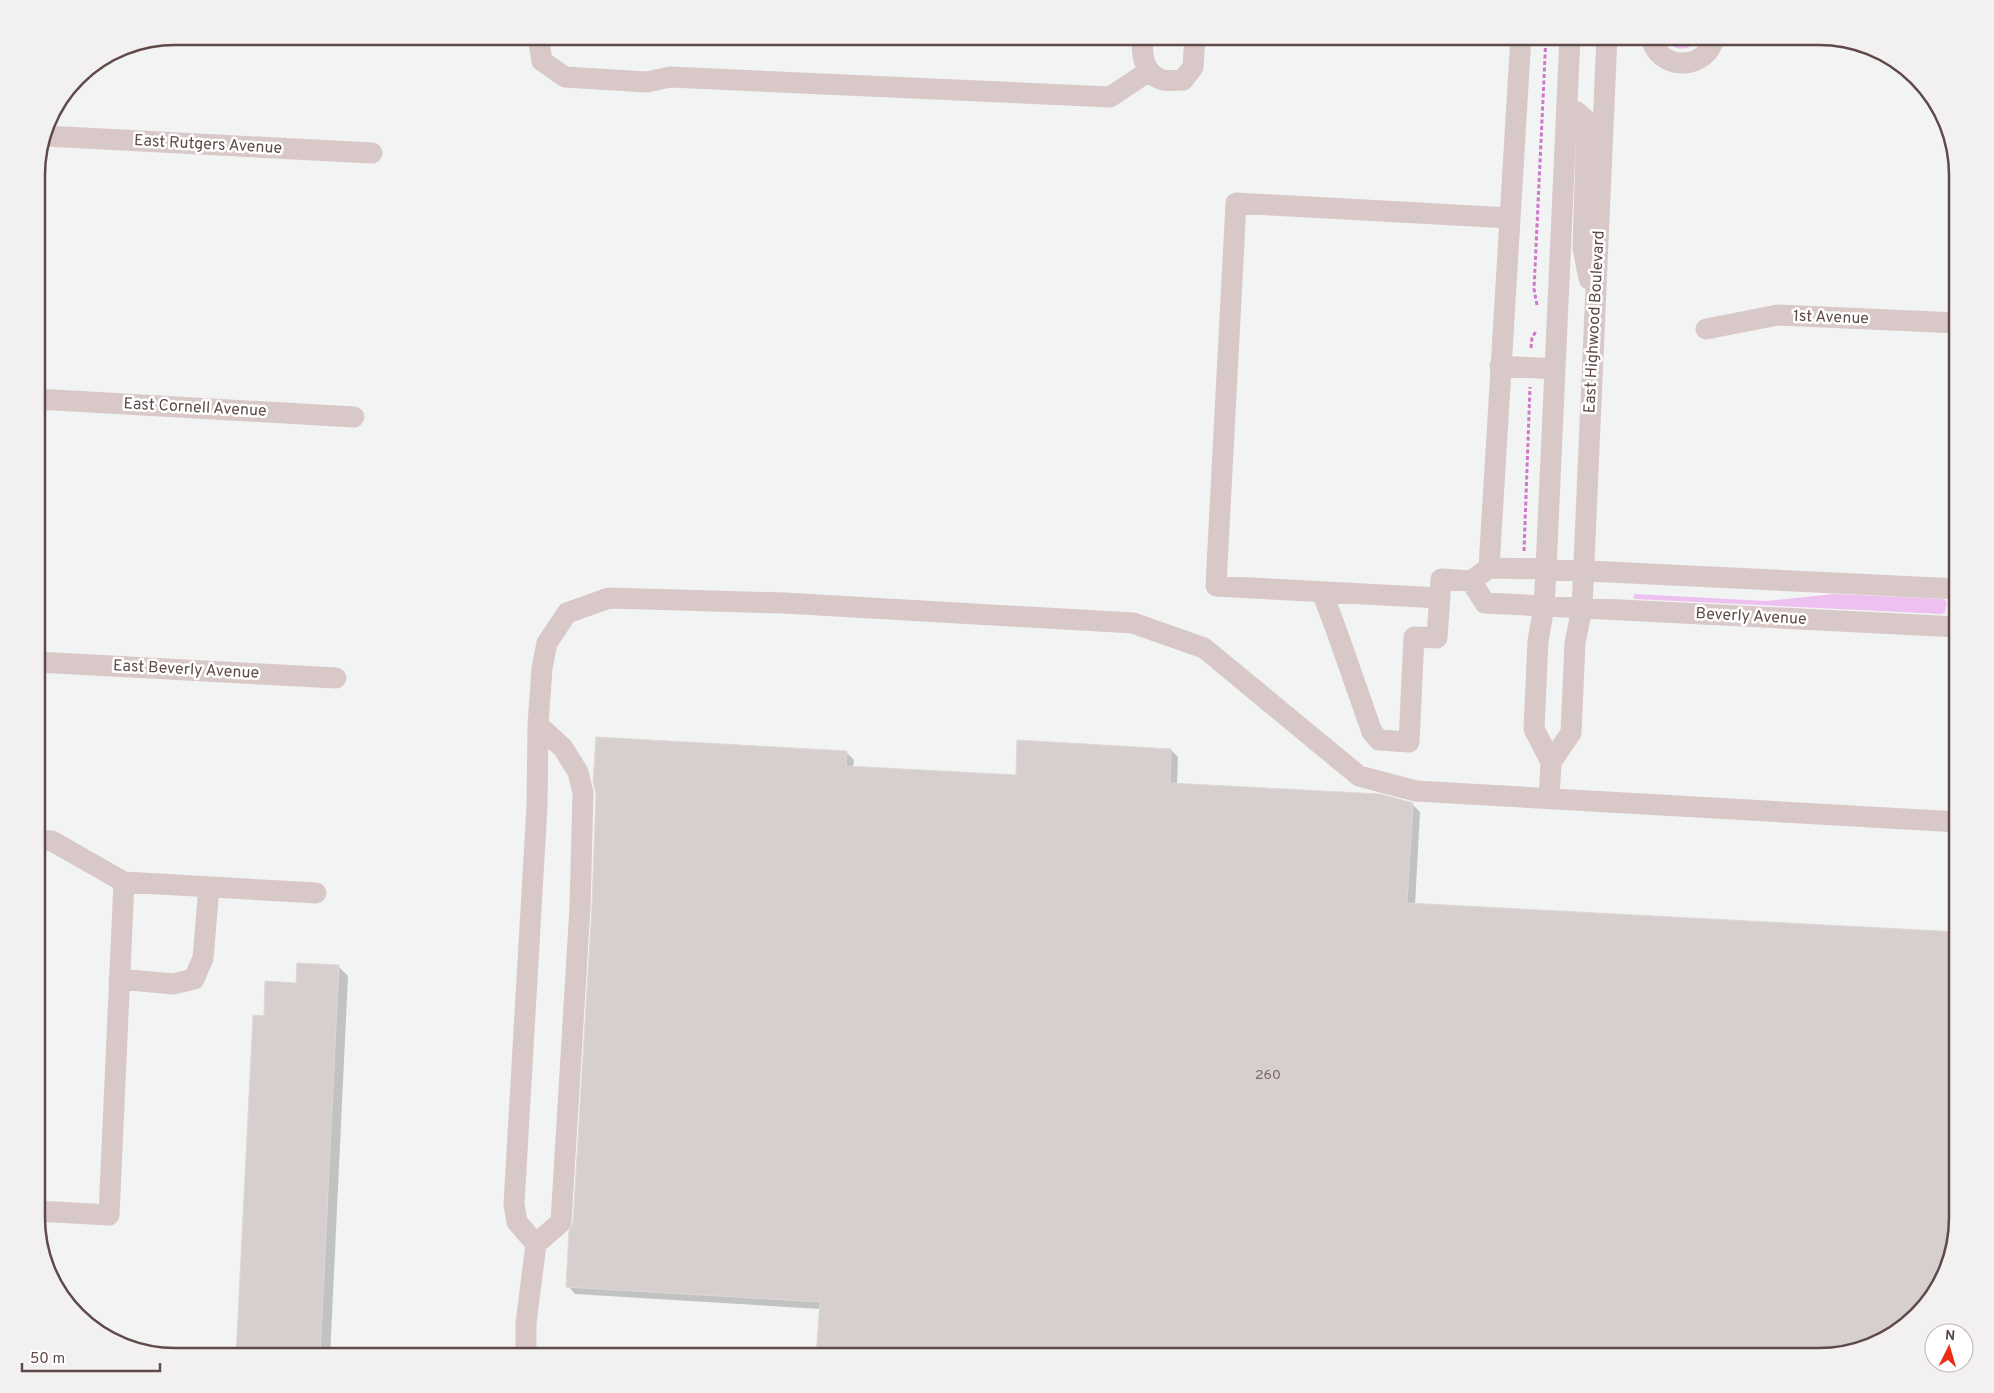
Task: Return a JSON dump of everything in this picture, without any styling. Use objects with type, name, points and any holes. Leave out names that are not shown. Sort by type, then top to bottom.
[{"type":"street","points":[[539,45],[542,61],[565,77],[647,82],[670,77],[1110,97],[1149,71]]},
{"type":"street","points":[[1141,45],[1141,53],[1149,71],[1162,80],[1183,80],[1193,67],[1194,45]]},
{"type":"street","points":[[1489,568],[1520,45]]},
{"type":"street","points":[[1549,798],[1551,762],[1534,730],[1538,641],[1544,607],[1546,569],[1570,45]]},
{"type":"street","name":"East Highwood Boulevard","points":[[1551,762],[1572,733],[1575,643],[1582,608],[1608,45]]},
{"type":"street","points":[[1654,45],[1666,60],[1682,64],[1698,60],[1705,55],[1711,45]]},
{"type":"street","points":[[1567,111],[1577,112],[1587,121],[1583,248],[1595,311]]},
{"type":"street","name":"East Rutgers Avenue","points":[[51,136],[372,154]]},
{"type":"street","points":[[1440,598],[1216,586],[1236,203],[1510,218]]},
{"type":"street","name":"1st Avenue","points":[[1706,329],[1778,315],[1949,323]]},
{"type":"street","points":[[1500,366],[1555,369]]},
{"type":"street","name":"East Cornell Avenue","points":[[45,400],[354,417]]},
{"type":"street","points":[[1322,592],[1338,632],[1372,732],[1379,740],[1409,742],[1414,637],[1437,638],[1441,579],[1471,580],[1489,568],[1546,569],[1949,589]]},
{"type":"street","name":"Beverly Avenue","points":[[1471,580],[1485,603],[1949,627]]},
{"type":"street","points":[[536,1244],[517,1222],[514,1204],[537,806],[538,725],[542,668],[548,643],[567,613],[609,598],[784,603],[1133,623],[1204,648],[1358,776],[1416,792],[1949,821]]},
{"type":"street","name":"East Beverly Avenue","points":[[45,662],[336,678]]},
{"type":"street","points":[[526,1348],[526,1323],[536,1244],[561,1222],[580,907],[582,793],[578,772],[563,748],[538,725]]},
{"type":"street","points":[[45,841],[52,841],[124,882],[316,893]]},
{"type":"street","points":[[45,1211],[109,1215],[124,882]]},
{"type":"street","points":[[119,979],[173,984],[194,979],[203,958],[209,887]]},
{"type":"path","points":[[1538,310],[1534,289],[1546,45]]},
{"type":"path","points":[[1524,553],[1532,338],[1537,330],[1537,323]]},
{"type":"shaded area","points":[[1672,45],[1693,45],[1681,49]]},
{"type":"shaded area","points":[[1635,594],[1766,601],[1835,594],[1944,599],[1947,602],[1945,612],[1942,614],[1635,599],[1633,597]]},
{"type":"building","points":[[596,737],[847,751],[846,766],[1016,775],[1017,740],[1171,749],[1170,783],[1380,794],[1413,803],[1407,903],[1949,932],[1949,1218],[1945,1251],[1939,1268],[1932,1283],[1917,1304],[1891,1326],[1861,1341],[1836,1347],[1819,1348],[817,1348],[820,1302],[566,1287],[569,1231],[573,1223],[592,907],[596,793],[593,782]]},
{"type":"building","points":[[297,963],[339,965],[320,1348],[236,1348],[253,1015],[264,1016],[265,981],[296,983]]}]
